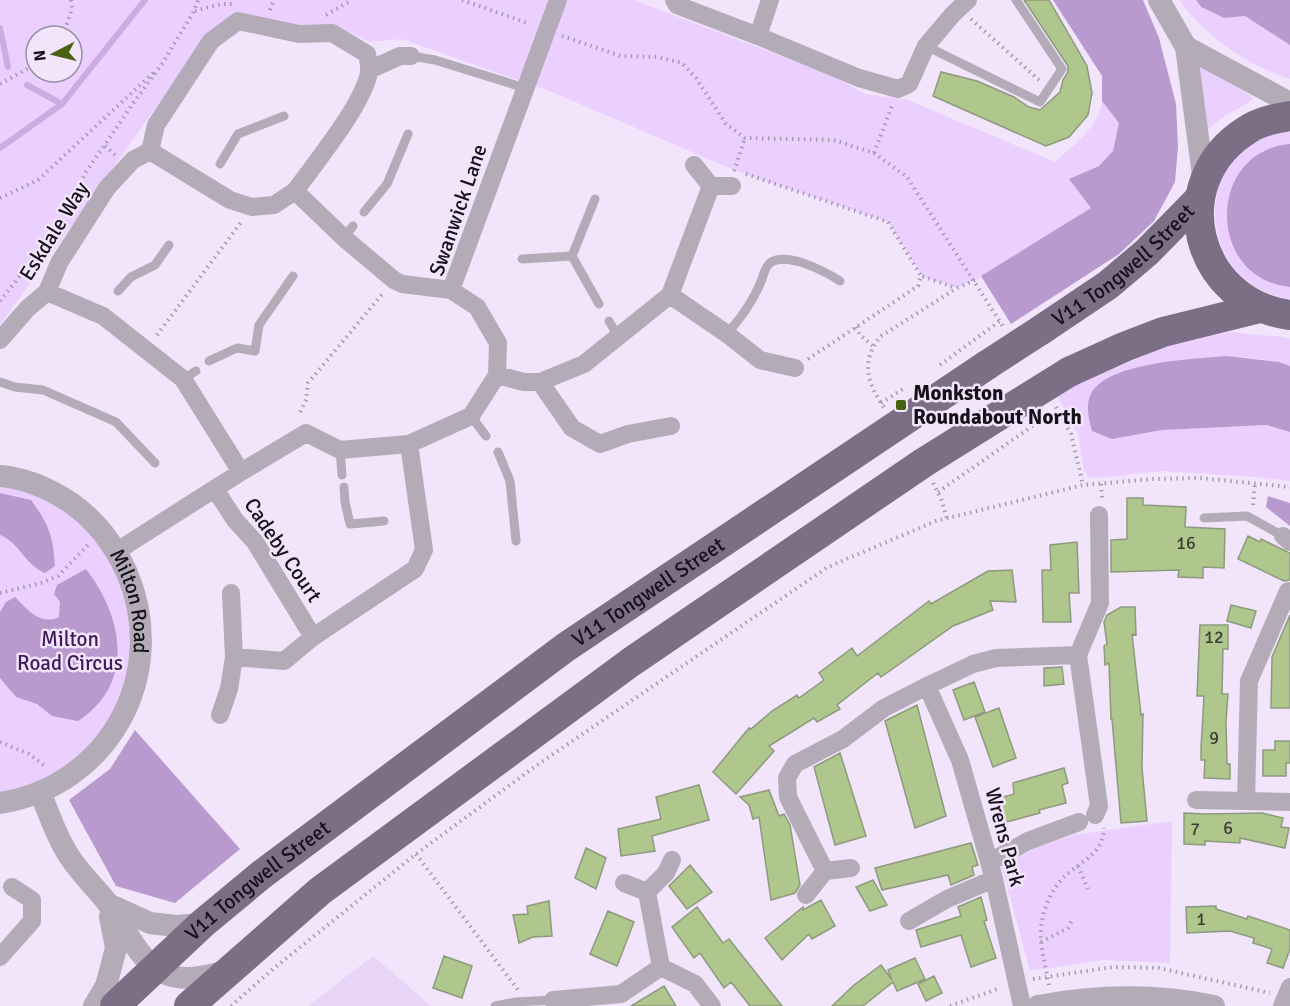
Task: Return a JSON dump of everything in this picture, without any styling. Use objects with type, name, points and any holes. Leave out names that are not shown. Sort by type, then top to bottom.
[{"type":"highway","points":[[1278,314],[1237,295],[1218,276],[1205,252],[1198,226],[1202,191],[1214,161],[1229,143],[1248,129],[1269,120],[1290,116]]},
{"type":"highway","name":"V11 Tongwell Street","points":[[115,1006],[202,924],[322,828],[566,647],[889,415],[987,365],[1108,285],[1147,252],[1202,191]]},
{"type":"highway","points":[[189,1006],[320,891],[631,662],[923,464],[1021,418],[1069,372],[1124,346],[1163,332],[1278,314]]},
{"type":"street","name":"Swanwick Lane","points":[[498,375],[498,343],[477,307],[451,290],[558,0]]},
{"type":"street","points":[[674,0],[677,4],[858,78],[898,89],[909,84],[926,46],[964,4]]},
{"type":"street","points":[[758,36],[770,0]]},
{"type":"street","points":[[1159,0],[1186,47],[1202,191]]},
{"type":"street","points":[[238,21],[299,34],[332,33],[367,54],[369,70],[363,93],[334,137],[295,191],[274,206],[252,207],[230,200],[210,180],[150,151],[156,125],[211,41],[238,21]]},
{"type":"street","points":[[1186,47],[1290,103]]},
{"type":"street","points":[[369,70],[400,56],[411,56]]},
{"type":"street","name":"Eskdale Way","points":[[0,340],[28,308],[47,292],[59,263],[107,188],[133,160],[150,151]]},
{"type":"street","points":[[694,165],[711,186]]},
{"type":"street","points":[[117,551],[306,433],[340,450],[409,444],[471,416],[498,375],[525,382],[540,382],[584,364],[614,328],[670,295],[711,186],[733,178]]},
{"type":"street","points":[[295,191],[349,232],[394,280],[402,284],[451,290]]},
{"type":"street","points":[[47,292],[103,316],[146,350],[190,375],[241,472]]},
{"type":"street","points":[[670,295],[727,334],[759,360],[795,368]]},
{"type":"street","points":[[540,382],[572,428],[600,444],[628,434],[671,426]]},
{"type":"street","name":"Cadeby Court","points":[[234,657],[284,661],[313,637],[415,569],[424,550],[409,444]]},
{"type":"street","name":"Milton Road","points":[[0,476],[16,477],[56,493],[81,510],[103,532],[117,551],[136,596],[142,644],[137,680],[122,717],[100,749],[78,770],[50,787],[0,803]]},
{"type":"street","name":"Cadeby Court","points":[[216,489],[235,520],[255,542],[313,637]]},
{"type":"street","points":[[909,921],[992,871],[1028,841],[1091,814],[1077,655],[1100,603],[1099,515]]},
{"type":"street","points":[[1246,801],[1249,681],[1289,589]]},
{"type":"street","points":[[220,716],[229,689],[234,657],[231,593]]},
{"type":"street","points":[[825,871],[788,797],[787,778],[795,764],[843,739],[884,708],[973,664],[996,658],[1077,655]]},
{"type":"street","name":"Wrens Park","points":[[927,686],[960,760],[992,871],[1022,1006]]},
{"type":"street","points":[[50,787],[66,853],[108,904],[124,931],[154,968],[164,974],[185,979],[227,971]]},
{"type":"street","points":[[1196,800],[1290,802]]},
{"type":"street","points":[[647,892],[666,873],[672,860]]},
{"type":"street","points":[[807,895],[825,871],[851,868]]},
{"type":"street","points":[[624,883],[647,892]]},
{"type":"street","points":[[0,957],[32,921],[33,900],[12,887]]},
{"type":"street","points":[[647,892],[661,967]]},
{"type":"street","points":[[108,904],[150,923],[176,926],[202,924]]},
{"type":"street","points":[[94,1006],[106,986],[116,948],[108,904]]},
{"type":"street","points":[[553,1000],[621,994],[661,967]]},
{"type":"street","points":[[661,967],[695,984],[712,1006]]},
{"type":"street","points":[[1282,1006],[1290,987]]},
{"type":"street","points":[[1045,1005],[1188,1001],[1214,1006]]},
{"type":"lane","points":[[926,46],[1040,102],[1062,69],[1016,0]]},
{"type":"lane","points":[[411,56],[435,60],[525,88]]},
{"type":"lane","points":[[220,164],[238,134],[284,116]]},
{"type":"lane","points":[[364,212],[387,184],[408,134]]},
{"type":"lane","points":[[572,256],[595,199]]},
{"type":"lane","points":[[118,291],[131,277],[155,265],[169,245]]},
{"type":"lane","points":[[522,259],[572,256]]},
{"type":"lane","points":[[572,256],[599,304]]},
{"type":"lane","points":[[727,334],[751,304],[765,268],[770,263],[777,260],[804,263],[840,281]]},
{"type":"lane","points":[[209,361],[237,348],[255,351],[259,325],[293,276]]},
{"type":"lane","points":[[0,382],[15,387],[43,390],[116,422],[155,463]]},
{"type":"lane","points":[[471,416],[486,436]]},
{"type":"lane","points":[[340,450],[342,475]]},
{"type":"lane","points":[[498,452],[510,481],[516,541]]},
{"type":"lane","points":[[344,487],[350,524],[384,521]]},
{"type":"lane","points":[[1204,518],[1247,516],[1287,539]]},
{"type":"lane","points":[[495,1006],[553,1000]]},
{"type":"path","points":[[67,24],[72,9],[70,0]]},
{"type":"path","points":[[0,301],[57,230],[86,172],[162,64],[194,11],[198,0]]},
{"type":"path","points":[[269,14],[274,0]]},
{"type":"path","points":[[462,0],[621,56],[657,57],[682,63],[696,78],[726,124],[746,138],[833,140],[874,153],[907,177],[1007,332]]},
{"type":"path","points":[[194,11],[221,4],[241,5]]},
{"type":"path","points":[[964,4],[1049,89]]},
{"type":"path","points":[[0,198],[38,180],[162,64]]},
{"type":"path","points":[[0,84],[24,71]]},
{"type":"path","points":[[874,153],[898,89]]},
{"type":"path","points":[[746,138],[733,178],[888,222],[921,276],[957,288]]},
{"type":"path","points":[[146,350],[252,207]]},
{"type":"path","points":[[795,368],[918,286],[921,276]]},
{"type":"path","points":[[300,412],[306,400],[308,383],[394,280]]},
{"type":"path","points":[[907,387],[889,415],[873,391],[867,364],[873,346],[881,336],[957,288],[975,280]]},
{"type":"path","points":[[932,370],[1000,321]]},
{"type":"path","points":[[856,326],[860,335],[873,346]]},
{"type":"path","points":[[1051,399],[1071,434],[1083,485]]},
{"type":"path","points":[[938,492],[1021,418]]},
{"type":"path","points":[[923,464],[938,492],[947,519]]},
{"type":"path","points":[[231,1006],[273,969],[416,854],[540,763],[828,567],[936,521],[1083,485],[1153,479],[1200,478],[1290,487]]},
{"type":"path","points":[[1252,518],[1256,484]]},
{"type":"path","points":[[0,593],[41,583],[58,576],[103,532]]},
{"type":"path","points":[[0,742],[29,754],[46,767],[50,787]]},
{"type":"path","points":[[1045,1005],[1041,942],[1042,917],[1050,897],[1061,880],[1100,848],[1105,818],[1091,814]]},
{"type":"path","points":[[416,854],[527,1001]]},
{"type":"path","points":[[1078,866],[1088,889]]},
{"type":"path","points":[[1041,942],[1068,928],[1073,918]]},
{"type":"shaded area","points":[[373,956],[431,1006],[308,1006]]},
{"type":"green space","points":[[0,0],[634,0],[833,76],[865,94],[908,100],[1055,162],[1091,127],[1097,119],[1102,101],[1119,123],[1113,151],[1099,166],[1069,179],[1091,208],[975,280],[957,288],[923,277],[888,222],[734,170],[552,92],[402,39],[370,42],[339,28],[302,29],[239,12],[208,35],[0,325]]},
{"type":"green space","points":[[1053,0],[1143,0],[1159,38],[1176,104],[1178,147],[1175,182],[1154,221],[1119,254],[1011,324],[981,276],[1091,208],[1069,179],[1099,166],[1113,151],[1119,123],[1102,101],[1102,76]]},
{"type":"green space","points":[[1179,0],[1196,0],[1201,8],[1224,18],[1245,16],[1290,45],[1290,79],[1258,66],[1228,48],[1202,26]]},
{"type":"green space","points":[[1196,0],[1290,0],[1290,45],[1245,16],[1224,18],[1201,7]]},
{"type":"green space","points":[[1192,54],[1254,99],[1223,117],[1207,130]]},
{"type":"green space","points":[[1290,129],[1290,144],[1280,145],[1280,286],[1290,287],[1290,299],[1260,290],[1238,272],[1223,249],[1216,222],[1217,195],[1226,169],[1245,147],[1272,132]]},
{"type":"green space","points":[[1290,144],[1290,287],[1262,279],[1243,262],[1231,240],[1227,215],[1231,190],[1243,168],[1262,152]]},
{"type":"green space","points":[[1229,332],[1290,339],[1290,366],[1273,361],[1238,357],[1203,358],[1150,365],[1112,439],[1162,430],[1267,425],[1290,432],[1290,481],[1162,471],[1088,477],[1084,470],[1078,434],[1057,395],[1068,388],[1170,345]]},
{"type":"green space","points":[[1227,356],[1279,362],[1290,366],[1290,432],[1267,425],[1162,430],[1112,439],[1092,431],[1088,412],[1089,398],[1100,383],[1114,375],[1153,364]]},
{"type":"green space","name":"Milton Road Circus","points":[[0,476],[103,532],[142,644],[100,749],[0,803]]},
{"type":"green space","points":[[0,493],[31,500],[42,516],[51,538],[55,566],[45,573],[32,565],[7,538],[0,535]]},
{"type":"green space","points":[[1268,496],[1290,503],[1290,526],[1266,507]]},
{"type":"green space","points":[[86,569],[109,608],[118,649],[116,669],[109,688],[97,706],[78,721],[52,716],[37,704],[16,697],[0,678],[0,612],[6,602],[15,597],[40,618],[59,617],[60,602],[54,594],[57,585]]},
{"type":"green space","points":[[135,730],[240,849],[175,903],[116,886],[69,800],[110,769]]},
{"type":"green space","points":[[1172,821],[1170,963],[1102,960],[1030,971],[1002,867],[1039,846],[1074,835]]},
{"type":"building","points":[[1024,0],[1049,0],[1087,66],[1092,93],[1088,115],[1069,137],[1046,146],[933,96],[941,72],[977,81],[1014,97],[1029,107],[1040,110],[1060,92],[1068,66]]},
{"type":"building","points":[[1127,498],[1143,498],[1143,505],[1186,507],[1185,527],[1225,529],[1224,568],[1203,567],[1203,578],[1178,577],[1179,570],[1111,572],[1111,540],[1127,539]]},
{"type":"building","points":[[1248,536],[1260,542],[1261,539],[1290,553],[1290,580],[1284,581],[1238,559]]},
{"type":"building","points":[[1077,542],[1079,593],[1069,593],[1071,622],[1043,622],[1042,570],[1051,570],[1050,545]]},
{"type":"building","points":[[1012,570],[1016,602],[990,601],[993,610],[953,626],[881,677],[878,673],[837,705],[840,709],[817,722],[814,718],[769,746],[774,751],[736,794],[713,772],[749,728],[751,729],[772,711],[797,695],[799,698],[824,680],[819,673],[852,648],[857,656],[929,601],[931,604],[988,571]]},
{"type":"building","points":[[1231,605],[1256,611],[1251,628],[1227,621]]},
{"type":"building","points":[[1121,607],[1135,607],[1136,635],[1132,634],[1141,715],[1143,714],[1142,768],[1147,821],[1121,823],[1111,719],[1109,663],[1105,665],[1104,646],[1107,644],[1104,622],[1107,615]]},
{"type":"building","points":[[1290,615],[1290,708],[1271,708],[1272,657]]},
{"type":"building","points":[[1200,625],[1228,625],[1228,649],[1223,649],[1222,694],[1228,694],[1227,764],[1230,764],[1230,779],[1204,778],[1205,760],[1201,760],[1201,748],[1204,696],[1197,696]]},
{"type":"building","points":[[1062,667],[1064,684],[1044,686],[1044,668]]},
{"type":"building","points":[[974,682],[985,712],[964,720],[953,690]]},
{"type":"building","points":[[917,705],[946,816],[915,828],[885,721]]},
{"type":"building","points":[[999,708],[1016,758],[993,767],[975,717]]},
{"type":"building","points":[[1275,741],[1290,741],[1290,763],[1286,763],[1286,776],[1263,776],[1263,750],[1275,750]]},
{"type":"building","points":[[840,753],[866,836],[835,845],[814,767]]},
{"type":"building","points":[[1064,768],[1068,783],[1062,785],[1066,803],[1003,823],[996,799],[1014,794],[1013,783]]},
{"type":"building","points":[[699,785],[709,820],[652,836],[655,851],[621,856],[618,829],[661,819],[656,797]]},
{"type":"building","points":[[769,790],[779,816],[784,814],[790,825],[800,885],[795,893],[771,900],[759,817],[753,819],[749,805],[740,797]]},
{"type":"building","points":[[1184,813],[1262,813],[1283,818],[1281,827],[1289,828],[1285,848],[1240,838],[1240,843],[1205,841],[1205,845],[1184,844]]},
{"type":"building","points":[[971,843],[978,865],[972,867],[974,875],[951,885],[948,875],[882,890],[875,868]]},
{"type":"building","points":[[586,848],[606,858],[596,889],[575,878]]},
{"type":"building","points":[[690,865],[712,892],[687,909],[669,886]]},
{"type":"building","points":[[873,880],[887,905],[870,911],[856,887]]},
{"type":"building","points":[[981,897],[987,920],[984,921],[996,958],[971,967],[961,935],[921,947],[916,930],[961,916],[958,907]]},
{"type":"building","points":[[821,900],[835,926],[812,939],[809,934],[782,960],[765,938],[803,907],[803,910]]},
{"type":"building","points":[[549,901],[552,936],[533,937],[519,943],[513,915],[528,914],[527,906]]},
{"type":"building","points":[[1216,906],[1216,909],[1247,919],[1248,916],[1290,930],[1290,949],[1283,968],[1267,963],[1272,949],[1253,943],[1254,938],[1230,931],[1187,933],[1186,907]]},
{"type":"building","points":[[697,907],[723,943],[729,939],[782,1006],[750,1006],[731,982],[724,988],[700,953],[694,958],[672,927]]},
{"type":"building","points":[[608,911],[634,922],[617,966],[590,954]]},
{"type":"building","points":[[444,956],[472,966],[462,998],[433,988]]},
{"type":"building","points":[[915,958],[925,979],[897,991],[893,982],[863,1006],[832,1006],[854,985],[881,965],[892,980],[888,970]]},
{"type":"building","points":[[934,976],[942,993],[926,1001],[918,984]]},
{"type":"building","points":[[664,986],[676,1006],[631,1006]]},
{"type":"waterway","points":[[0,148],[62,104],[145,0]]},
{"type":"waterway","points":[[0,28],[8,67]]},
{"type":"waterway","points":[[27,85],[62,104]]},
{"type":"place","name":"Monkston Roundabout North","points":[[901,405]]}]
